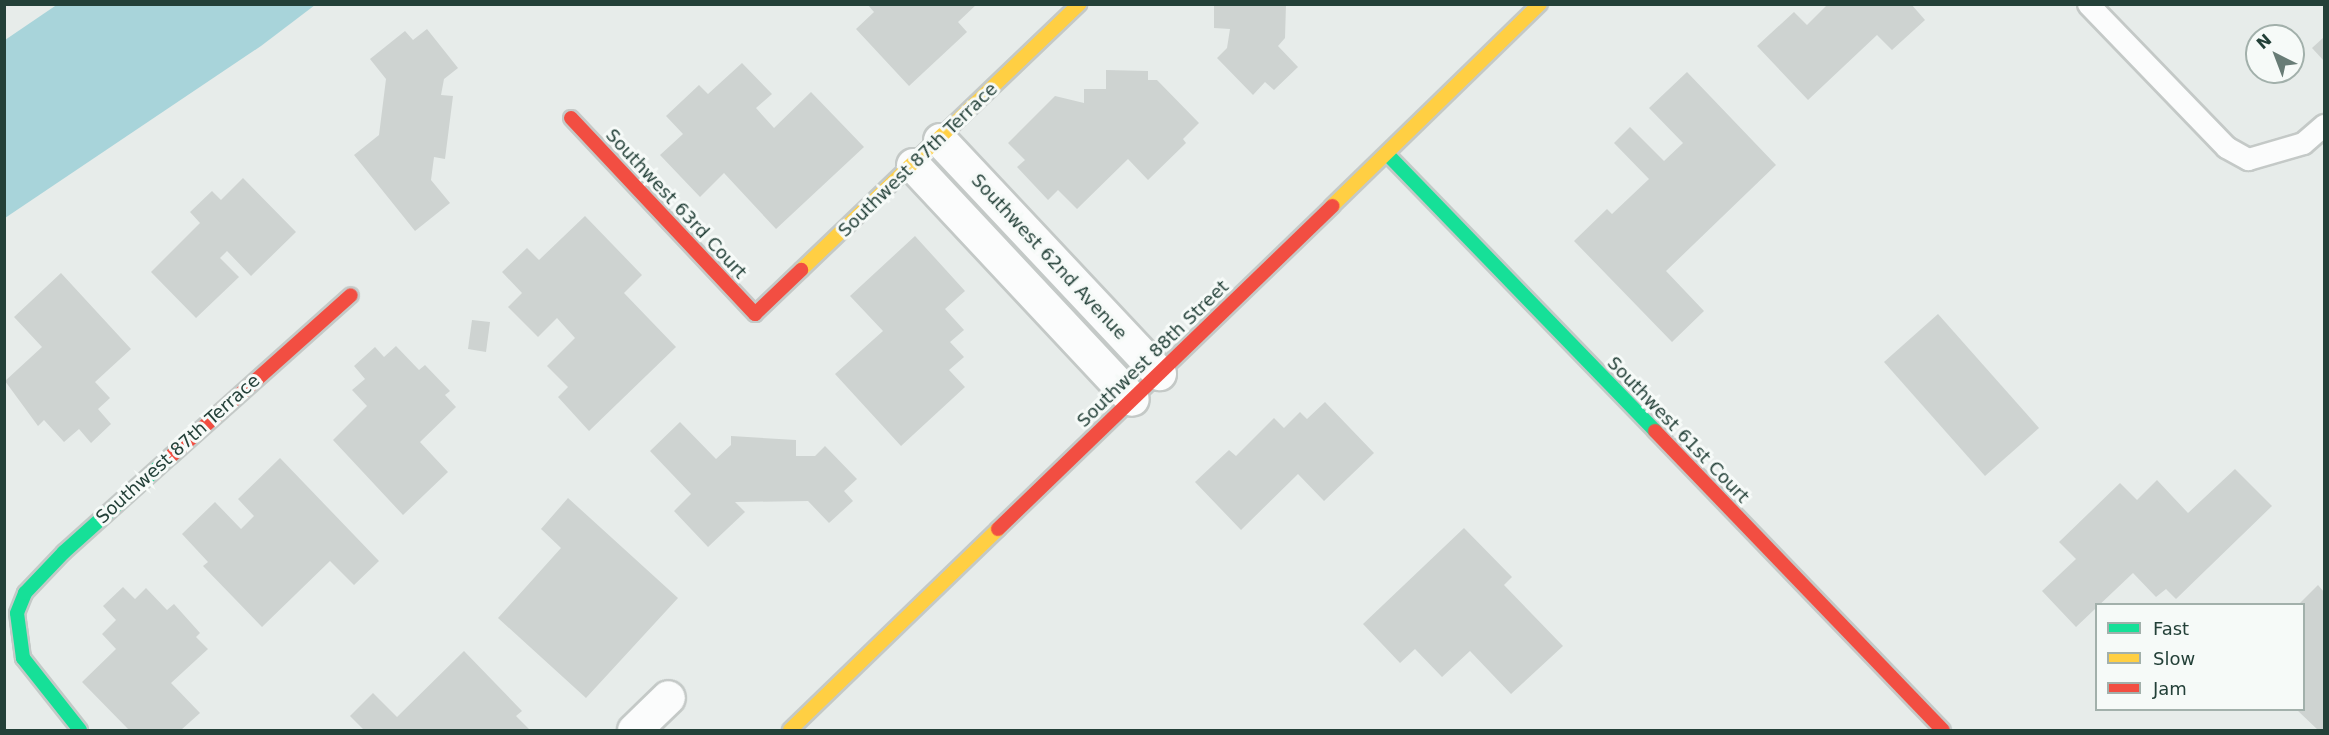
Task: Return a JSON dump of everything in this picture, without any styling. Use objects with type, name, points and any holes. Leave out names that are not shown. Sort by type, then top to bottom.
[{"type":"street","name":"Southwest 87th Terrace","points":[[755,314],[1079,4]]},
{"type":"street","name":"Southwest 88th Street","points":[[790,730],[1540,4]]},
{"type":"street","name":"Southwest 63rd Court","points":[[571,118],[755,314]]},
{"type":"street","name":"Southwest 62nd Avenue","points":[[939,140],[1159,373]]},
{"type":"street","name":"Southwest 61st Court","points":[[1387,154],[1943,730]]},
{"type":"street","name":"Southwest 62nd Avenue","points":[[913,165],[1132,399]]},
{"type":"street","name":"Southwest 87th Terrace","points":[[72,728],[23,658],[17,613],[25,593],[64,552],[351,295]]},
{"type":"street","points":[[634,730],[668,697]]},
{"type":"lane","points":[[2088,4],[2219,141],[2248,159],[2303,143],[2325,125]]},
{"type":"water","points":[[58,4],[315,5],[261,46],[5,218],[5,40]]},
{"type":"building","points":[[867,4],[977,4],[958,22],[967,32],[909,86],[856,29],[874,12]]},
{"type":"building","points":[[1214,4],[1286,4],[1285,38],[1278,46],[1298,67],[1274,90],[1265,82],[1253,95],[1217,58],[1227,48],[1230,29],[1214,28]]},
{"type":"building","points":[[1828,4],[1911,4],[1925,20],[1892,50],[1877,35],[1808,100],[1757,46],[1794,12],[1807,25]]},
{"type":"building","points":[[427,29],[458,68],[444,79],[441,95],[453,96],[445,159],[434,157],[431,180],[450,203],[415,231],[354,155],[379,135],[386,79],[370,59],[405,31],[413,40]]},
{"type":"building","points":[[2324,37],[2324,61],[2312,48]]},
{"type":"building","points":[[742,63],[772,94],[756,108],[774,128],[811,92],[864,147],[776,229],[724,173],[700,197],[660,155],[683,134],[666,116],[699,85],[708,94]]},
{"type":"building","points":[[1106,70],[1148,71],[1148,80],[1157,80],[1199,123],[1183,139],[1186,143],[1148,180],[1128,159],[1077,209],[1058,190],[1048,200],[1017,167],[1025,160],[1008,143],[1055,96],[1084,103],[1084,89],[1106,89]]},
{"type":"building","points":[[1687,72],[1776,165],[1666,271],[1704,311],[1672,342],[1574,241],[1607,209],[1612,214],[1649,179],[1614,143],[1630,127],[1664,161],[1683,143],[1649,108]]},
{"type":"building","points":[[243,178],[296,232],[251,276],[227,251],[220,258],[239,277],[196,318],[151,272],[200,223],[190,212],[212,191],[221,200]]},
{"type":"building","points":[[585,216],[642,275],[624,293],[676,347],[589,431],[558,397],[568,387],[547,366],[575,338],[557,318],[538,337],[508,307],[522,293],[502,272],[527,248],[539,260]]},
{"type":"building","points":[[915,236],[965,291],[945,309],[964,330],[950,342],[964,357],[949,370],[965,387],[901,446],[835,374],[883,331],[850,296]]},
{"type":"building","points":[[61,273],[131,349],[95,382],[110,398],[98,409],[111,424],[91,443],[79,429],[64,442],[44,420],[38,426],[5,381],[42,347],[14,317]]},
{"type":"building","points":[[1938,314],[2039,428],[1985,476],[1884,362]]},
{"type":"building","points":[[472,320],[490,322],[486,352],[468,349]]},
{"type":"building","points":[[396,346],[419,370],[425,365],[450,391],[445,395],[456,407],[420,442],[448,472],[403,515],[333,440],[367,406],[352,390],[365,379],[354,366],[375,347],[384,357]]},
{"type":"building","points":[[1325,402],[1374,453],[1324,501],[1298,474],[1241,530],[1195,482],[1229,450],[1236,456],[1274,418],[1284,428],[1300,412],[1307,419]]},
{"type":"building","points":[[680,422],[716,459],[731,445],[731,436],[796,440],[796,456],[815,456],[825,446],[857,479],[844,491],[853,501],[829,523],[808,501],[735,502],[745,512],[708,547],[674,511],[691,494],[650,451]]},
{"type":"building","points":[[280,458],[379,561],[354,585],[330,561],[262,627],[203,566],[208,562],[182,534],[215,502],[241,529],[254,516],[238,499]]},
{"type":"building","points":[[2235,469],[2272,506],[2176,599],[2166,589],[2156,597],[2133,573],[2101,603],[2095,603],[2095,609],[2076,627],[2042,591],[2076,559],[2059,542],[2120,483],[2137,500],[2157,480],[2188,513]]},
{"type":"building","points":[[568,498],[678,598],[586,698],[498,618],[561,548],[541,529]]},
{"type":"building","points":[[1464,528],[1512,577],[1504,585],[1563,646],[1511,694],[1470,651],[1442,677],[1415,649],[1400,663],[1363,624]]},
{"type":"building","points":[[2318,585],[2324,592],[2324,730],[2318,730],[2298,711],[2305,711],[2305,603],[2300,603]]},
{"type":"building","points":[[123,587],[135,599],[146,588],[167,610],[174,604],[200,633],[196,637],[208,649],[171,683],[200,713],[181,730],[129,730],[82,682],[116,649],[102,634],[116,620],[103,606]]},
{"type":"building","points":[[464,651],[522,711],[516,716],[530,730],[364,730],[350,716],[373,693],[397,717]]},
{"type":"traffic: fast","points":[[1387,154],[1655,431]]},
{"type":"traffic: fast","points":[[80,730],[23,658],[17,613],[25,593],[64,552],[171,456]]},
{"type":"traffic: slow","points":[[801,270],[1079,4]]},
{"type":"traffic: slow","points":[[1332,206],[1540,4]]},
{"type":"traffic: slow","points":[[790,730],[998,529]]},
{"type":"traffic: jam","points":[[571,118],[755,314],[801,270]]},
{"type":"traffic: jam","points":[[998,529],[1332,206]]},
{"type":"traffic: jam","points":[[171,456],[351,295]]},
{"type":"traffic: jam","points":[[1655,431],[1943,730]]}]
